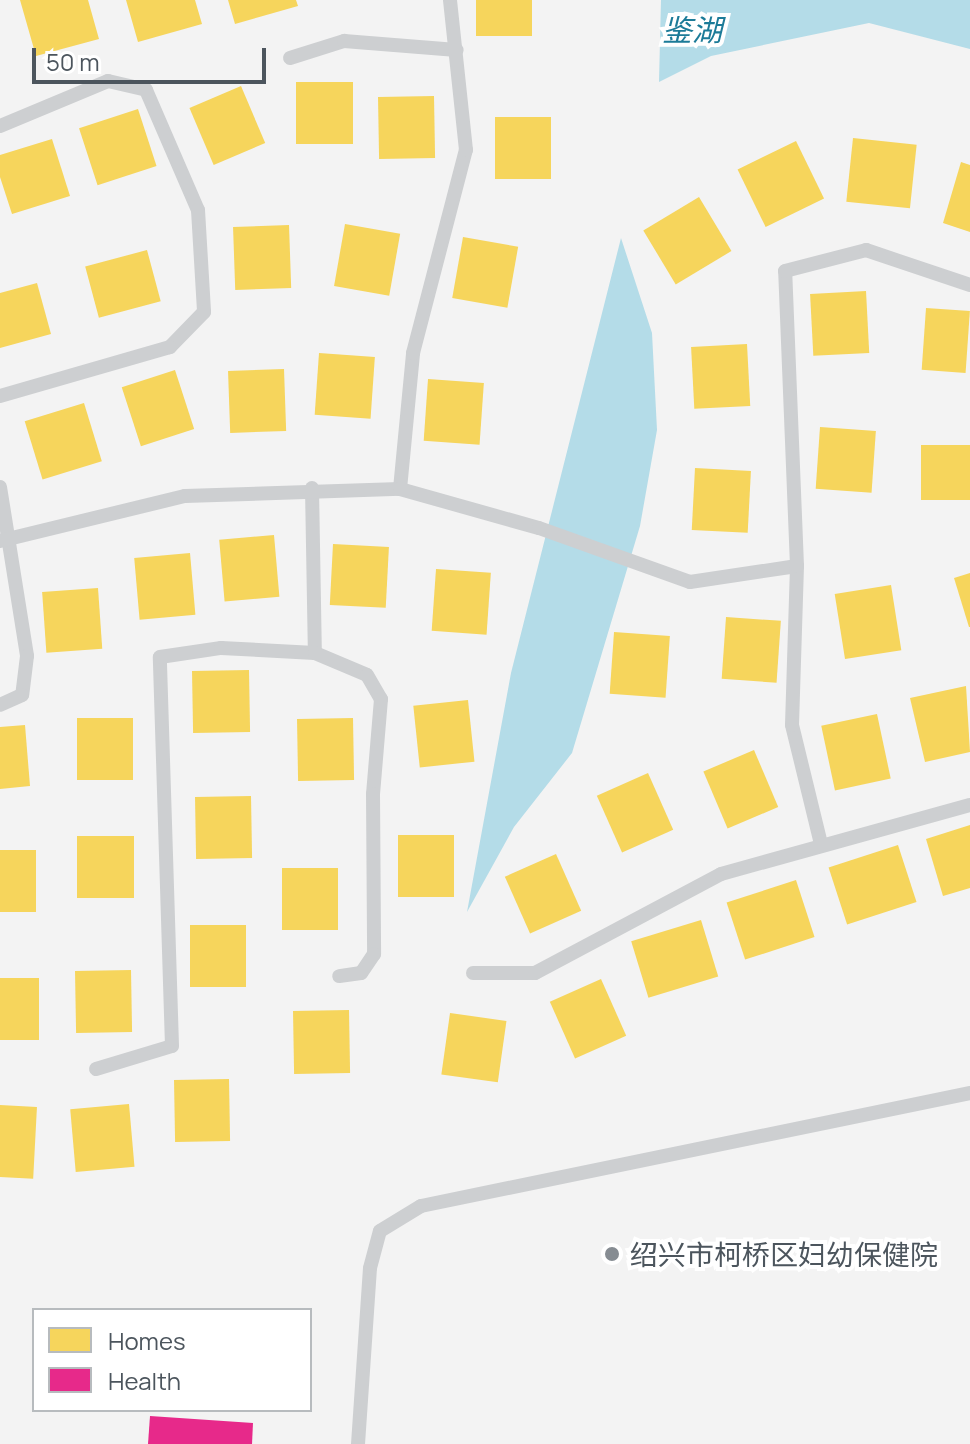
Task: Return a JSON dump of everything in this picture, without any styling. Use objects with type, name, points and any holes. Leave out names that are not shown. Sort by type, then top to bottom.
[{"type":"lane","points":[[400,489],[413,353],[466,150],[450,0]]},
{"type":"lane","points":[[290,58],[344,41],[457,50]]},
{"type":"lane","points":[[0,126],[108,81],[146,90],[198,210],[204,312],[170,347],[0,396]]},
{"type":"lane","points":[[821,844],[792,725],[797,566],[785,271],[866,250],[970,285]]},
{"type":"lane","points":[[0,487],[6,540],[27,656],[22,695],[0,705]]},
{"type":"lane","points":[[312,488],[315,653]]},
{"type":"lane","points":[[6,540],[185,496],[312,488],[400,489],[539,528],[632,565],[690,582],[797,566]]},
{"type":"lane","points":[[96,1069],[172,1046],[160,657],[221,648],[315,653],[367,675],[381,699],[373,794],[374,954],[361,973],[339,976]]},
{"type":"lane","points":[[473,973],[535,973],[721,874],[970,805]]},
{"type":"lane","points":[[358,1444],[370,1268],[380,1231],[421,1206],[970,1093]]},
{"type":"water","name":"鉴湖","points":[[661,0],[970,0],[970,49],[869,23],[711,56],[659,82]]},
{"type":"water","points":[[621,238],[652,333],[657,430],[640,526],[572,753],[514,827],[467,912],[511,673]]},
{"type":"building: Homes","points":[[20,0],[88,0],[99,39],[36,56]]},
{"type":"building: Homes","points":[[126,0],[195,0],[202,24],[138,42]]},
{"type":"building: Homes","points":[[228,0],[296,0],[298,6],[235,24]]},
{"type":"building: Homes","points":[[476,0],[532,0],[532,36],[476,36]]},
{"type":"building: Homes","points":[[296,82],[353,82],[353,144],[296,144]]},
{"type":"building: Homes","points":[[241,86],[265,143],[214,165],[189,108]]},
{"type":"building: Homes","points":[[434,96],[435,158],[379,159],[378,97]]},
{"type":"building: Homes","points":[[138,109],[157,166],[98,185],[79,128]]},
{"type":"building: Homes","points":[[495,117],[551,117],[551,179],[495,179]]},
{"type":"building: Homes","points":[[853,138],[917,145],[910,208],[846,202]]},
{"type":"building: Homes","points":[[52,139],[70,196],[12,214],[0,177],[0,155]]},
{"type":"building: Homes","points":[[796,141],[824,199],[766,227],[738,169]]},
{"type":"building: Homes","points":[[961,162],[970,165],[970,232],[943,223]]},
{"type":"building: Homes","points":[[699,197],[731,251],[676,284],[643,230]]},
{"type":"building: Homes","points":[[345,224],[400,234],[389,296],[334,286]]},
{"type":"building: Homes","points":[[289,225],[291,288],[235,290],[233,227]]},
{"type":"building: Homes","points":[[463,237],[518,247],[507,308],[452,298]]},
{"type":"building: Homes","points":[[147,250],[161,301],[99,318],[85,267]]},
{"type":"building: Homes","points":[[37,283],[51,334],[0,348],[0,293]]},
{"type":"building: Homes","points":[[866,291],[869,353],[813,356],[810,294]]},
{"type":"building: Homes","points":[[926,308],[970,311],[966,373],[922,370]]},
{"type":"building: Homes","points":[[747,344],[750,406],[694,409],[691,347]]},
{"type":"building: Homes","points":[[319,353],[375,357],[371,419],[315,415]]},
{"type":"building: Homes","points":[[284,369],[286,431],[230,433],[228,371]]},
{"type":"building: Homes","points":[[175,370],[194,429],[141,446],[122,387]]},
{"type":"building: Homes","points":[[428,379],[484,383],[480,445],[424,441]]},
{"type":"building: Homes","points":[[84,403],[102,461],[43,479],[25,421]]},
{"type":"building: Homes","points":[[820,427],[876,431],[872,493],[816,489]]},
{"type":"building: Homes","points":[[921,445],[970,445],[970,500],[921,500]]},
{"type":"building: Homes","points":[[695,468],[751,471],[748,533],[692,530]]},
{"type":"building: Homes","points":[[274,535],[279,597],[225,602],[219,540]]},
{"type":"building: Homes","points":[[333,544],[389,547],[386,608],[330,605]]},
{"type":"building: Homes","points":[[190,553],[195,615],[140,620],[134,558]]},
{"type":"building: Homes","points":[[436,569],[491,573],[487,635],[432,631]]},
{"type":"building: Homes","points":[[970,573],[970,627],[969,627],[954,578]]},
{"type":"building: Homes","points":[[891,585],[901,650],[845,659],[835,594]]},
{"type":"building: Homes","points":[[98,588],[102,649],[46,653],[42,592]]},
{"type":"building: Homes","points":[[726,617],[781,621],[777,683],[722,679]]},
{"type":"building: Homes","points":[[614,632],[670,636],[666,698],[610,694]]},
{"type":"building: Homes","points":[[249,670],[250,732],[193,733],[192,671]]},
{"type":"building: Homes","points":[[966,686],[970,752],[925,762],[910,698]]},
{"type":"building: Homes","points":[[468,700],[474,762],[420,767],[413,706]]},
{"type":"building: Homes","points":[[877,714],[891,779],[835,790],[821,726]]},
{"type":"building: Homes","points":[[77,718],[133,718],[133,780],[77,780]]},
{"type":"building: Homes","points":[[353,718],[354,780],[298,781],[297,719]]},
{"type":"building: Homes","points":[[25,725],[30,786],[0,789],[0,727]]},
{"type":"building: Homes","points":[[754,750],[778,807],[728,829],[703,771]]},
{"type":"building: Homes","points":[[648,773],[673,830],[622,852],[597,796]]},
{"type":"building: Homes","points":[[251,796],[252,858],[196,859],[195,797]]},
{"type":"building: Homes","points":[[970,825],[970,888],[943,896],[926,839]]},
{"type":"building: Homes","points":[[398,835],[454,835],[454,897],[398,897]]},
{"type":"building: Homes","points":[[77,836],[134,836],[134,898],[77,898]]},
{"type":"building: Homes","points":[[898,845],[917,902],[847,925],[829,868]]},
{"type":"building: Homes","points":[[0,850],[36,850],[36,912],[0,912]]},
{"type":"building: Homes","points":[[556,854],[581,911],[530,933],[505,877]]},
{"type":"building: Homes","points":[[282,868],[338,868],[338,930],[282,930]]},
{"type":"building: Homes","points":[[796,880],[815,937],[745,960],[727,903]]},
{"type":"building: Homes","points":[[701,920],[718,976],[648,998],[631,941]]},
{"type":"building: Homes","points":[[190,925],[246,925],[246,987],[190,987]]},
{"type":"building: Homes","points":[[131,970],[132,1032],[76,1033],[75,971]]},
{"type":"building: Homes","points":[[0,978],[39,978],[39,1040],[0,1040]]},
{"type":"building: Homes","points":[[601,979],[626,1036],[575,1058],[550,1002]]},
{"type":"building: Homes","points":[[349,1010],[350,1073],[294,1074],[293,1011]]},
{"type":"building: Homes","points":[[450,1013],[506,1021],[498,1082],[441,1074]]},
{"type":"building: Homes","points":[[229,1079],[230,1141],[175,1142],[174,1080]]},
{"type":"building: Homes","points":[[129,1104],[134,1167],[76,1172],[70,1109]]},
{"type":"building: Homes","points":[[0,1105],[37,1107],[33,1179],[0,1177]]},
{"type":"building: Health","points":[[150,1416],[253,1423],[252,1444],[148,1444]]},
{"type":"place","name":"绍兴市柯桥区妇幼保健院","points":[[612,1254]]}]
